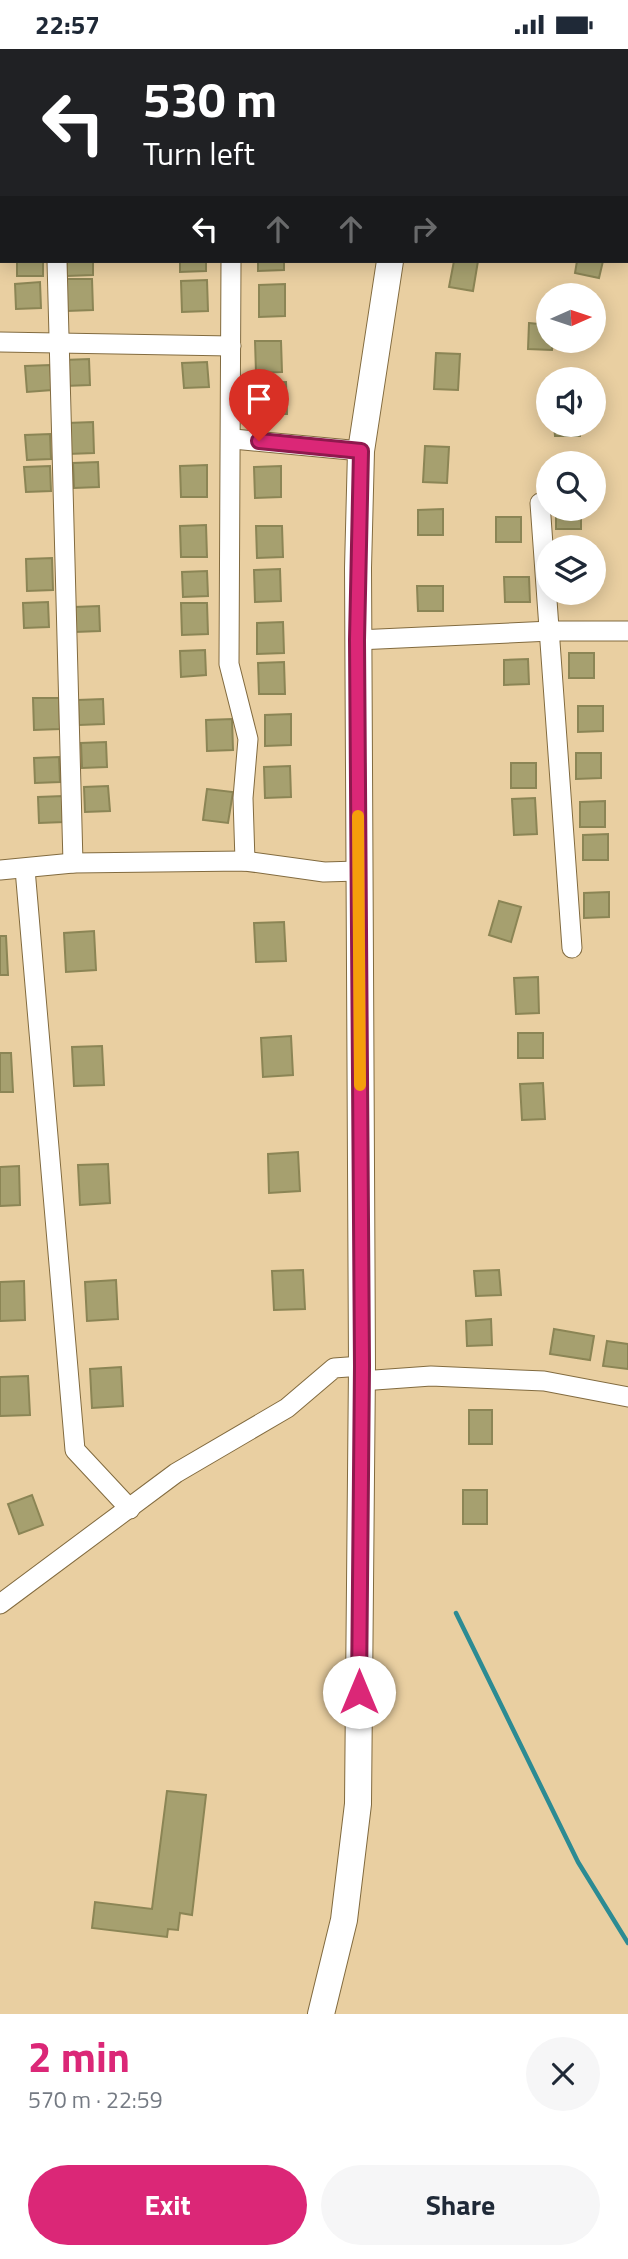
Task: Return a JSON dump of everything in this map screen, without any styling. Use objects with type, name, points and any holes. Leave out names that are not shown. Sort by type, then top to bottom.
[{"type":"main road","points":[[321,2014],[344,1920],[358,1804],[362,1374],[357,640],[361,451],[390,263]]},
{"type":"street","points":[[57,263],[74,863]]},
{"type":"street","points":[[231,263],[233,439],[229,664],[248,739],[243,798],[245,860]]},
{"type":"street","points":[[0,342],[231,346]]},
{"type":"street","points":[[233,439],[361,451]]},
{"type":"street","points":[[542,521],[572,948]]},
{"type":"street","points":[[357,640],[551,631],[628,631]]},
{"type":"street","points":[[0,870],[74,863],[245,860],[324,872],[358,871]]},
{"type":"street","points":[[25,869],[75,1450],[130,1509]]},
{"type":"street","points":[[0,1604],[176,1473],[287,1408],[334,1368],[362,1374],[544,1381],[628,1397]]},
{"type":"building","points":[[17,263],[43,263],[43,276],[17,276]]},
{"type":"building","points":[[67,263],[93,263],[93,275],[67,276]]},
{"type":"building","points":[[180,263],[206,263],[206,271],[180,272]]},
{"type":"building","points":[[258,263],[284,263],[284,270],[258,271]]},
{"type":"building","points":[[454,263],[478,263],[473,291],[449,287]]},
{"type":"building","points":[[577,263],[603,263],[599,278],[575,273]]},
{"type":"building","points":[[66,279],[92,279],[93,310],[67,311]]},
{"type":"building","points":[[207,280],[208,311],[182,312],[181,281]]},
{"type":"building","points":[[40,282],[41,308],[16,309],[15,284]]},
{"type":"building","points":[[285,284],[285,316],[259,317],[259,285]]},
{"type":"building","points":[[529,323],[536,324],[536,349],[528,349]]},
{"type":"building","points":[[255,341],[281,341],[282,372],[256,373]]},
{"type":"building","points":[[436,353],[460,354],[458,390],[434,389]]},
{"type":"building","points":[[89,359],[90,385],[65,386],[64,360]]},
{"type":"building","points":[[207,362],[209,387],[184,388],[182,363]]},
{"type":"building","points":[[50,365],[52,390],[27,392],[25,366]]},
{"type":"building","points":[[286,382],[287,414],[261,414],[260,383]]},
{"type":"building","points":[[93,422],[94,453],[68,454],[67,423]]},
{"type":"building","points":[[50,434],[51,459],[27,460],[25,435]]},
{"type":"building","points":[[425,446],[449,447],[447,483],[423,482]]},
{"type":"building","points":[[98,462],[99,487],[74,488],[73,463]]},
{"type":"building","points":[[207,465],[207,497],[181,497],[180,466]]},
{"type":"building","points":[[50,466],[51,491],[26,492],[24,467]]},
{"type":"building","points":[[281,466],[281,497],[255,498],[254,467]]},
{"type":"building","points":[[443,509],[443,535],[418,535],[418,510]]},
{"type":"building","points":[[496,517],[521,517],[521,542],[496,542]]},
{"type":"building","points":[[556,521],[581,521],[581,529],[556,529]]},
{"type":"building","points":[[206,525],[207,557],[181,557],[180,526]]},
{"type":"building","points":[[256,526],[282,526],[283,557],[257,558]]},
{"type":"building","points":[[52,558],[53,590],[27,591],[26,559]]},
{"type":"building","points":[[280,569],[281,601],[255,602],[254,570]]},
{"type":"building","points":[[207,571],[208,596],[183,597],[182,572]]},
{"type":"building","points":[[504,577],[529,577],[530,602],[505,602]]},
{"type":"building","points":[[417,586],[443,586],[443,611],[418,611]]},
{"type":"building","points":[[48,602],[49,627],[24,628],[23,603]]},
{"type":"building","points":[[181,603],[207,603],[208,634],[182,635]]},
{"type":"building","points":[[99,606],[100,631],[75,632],[74,607]]},
{"type":"building","points":[[283,622],[284,653],[257,654],[257,623]]},
{"type":"building","points":[[205,650],[206,675],[181,677],[180,651]]},
{"type":"building","points":[[569,653],[594,653],[594,678],[569,678]]},
{"type":"building","points":[[528,659],[529,684],[504,685],[504,660]]},
{"type":"building","points":[[284,662],[285,694],[259,694],[258,663]]},
{"type":"building","points":[[33,698],[59,698],[60,729],[34,730]]},
{"type":"building","points":[[103,699],[104,724],[79,725],[78,700]]},
{"type":"building","points":[[578,706],[603,706],[603,731],[578,732]]},
{"type":"building","points":[[291,714],[291,745],[265,746],[265,715]]},
{"type":"building","points":[[232,719],[233,750],[207,751],[206,720]]},
{"type":"building","points":[[106,742],[107,767],[82,768],[81,743]]},
{"type":"building","points":[[576,753],[601,753],[601,778],[576,779]]},
{"type":"building","points":[[59,757],[60,782],[35,783],[34,758]]},
{"type":"building","points":[[511,763],[536,763],[536,788],[511,788]]},
{"type":"building","points":[[290,766],[291,797],[265,798],[264,767]]},
{"type":"building","points":[[108,786],[110,811],[85,812],[84,787]]},
{"type":"building","points":[[207,789],[233,792],[228,823],[203,820]]},
{"type":"building","points":[[63,796],[64,822],[39,823],[38,797]]},
{"type":"building","points":[[535,798],[537,834],[514,835],[512,799]]},
{"type":"building","points":[[605,801],[605,827],[580,827],[580,802]]},
{"type":"building","points":[[608,834],[608,860],[583,860],[583,835]]},
{"type":"building","points":[[609,892],[609,917],[584,918],[584,893]]},
{"type":"building","points":[[499,901],[521,907],[511,942],[489,935]]},
{"type":"building","points":[[284,922],[286,961],[256,962],[254,923]]},
{"type":"building","points":[[94,931],[96,970],[66,972],[64,933]]},
{"type":"building","points":[[0,936],[6,936],[8,975],[0,975]]},
{"type":"building","points":[[538,977],[539,1013],[516,1014],[514,978]]},
{"type":"building","points":[[518,1033],[543,1033],[543,1058],[518,1058]]},
{"type":"building","points":[[291,1036],[293,1075],[263,1077],[261,1038]]},
{"type":"building","points":[[102,1046],[104,1085],[74,1086],[72,1047]]},
{"type":"building","points":[[0,1053],[11,1053],[13,1092],[0,1092]]},
{"type":"building","points":[[543,1083],[545,1119],[522,1120],[520,1084]]},
{"type":"building","points":[[298,1152],[300,1191],[269,1193],[268,1154]]},
{"type":"building","points":[[108,1164],[110,1203],[80,1205],[78,1165]]},
{"type":"building","points":[[19,1166],[20,1205],[0,1206],[0,1167]]},
{"type":"building","points":[[303,1270],[305,1309],[274,1310],[272,1271]]},
{"type":"building","points":[[499,1270],[501,1295],[476,1296],[474,1271]]},
{"type":"building","points":[[116,1280],[118,1319],[87,1321],[85,1282]]},
{"type":"building","points":[[24,1281],[25,1320],[0,1321],[0,1282]]},
{"type":"building","points":[[491,1319],[492,1345],[467,1346],[466,1321]]},
{"type":"building","points":[[554,1329],[594,1336],[590,1360],[550,1354]]},
{"type":"building","points":[[607,1341],[628,1344],[628,1369],[603,1366]]},
{"type":"building","points":[[121,1367],[123,1406],[92,1408],[90,1369]]},
{"type":"building","points":[[28,1376],[30,1415],[0,1416],[0,1377]]},
{"type":"building","points":[[469,1410],[492,1410],[492,1444],[469,1444]]},
{"type":"building","points":[[463,1490],[487,1490],[487,1524],[463,1524]]},
{"type":"building","points":[[32,1495],[43,1525],[19,1534],[8,1504]]},
{"type":"building","points":[[167,1791],[206,1795],[192,1915],[180,1913],[178,1930],[168,1929],[167,1937],[92,1928],[95,1902],[152,1909]]},
{"type":"waterway","points":[[456,1613],[578,1862],[628,1943]]},
{"type":"slow traffic","points":[[358,816],[360,1085]]},
{"type":"route","points":[[259,441],[361,451],[357,640],[362,1366],[359,1692]]}]
